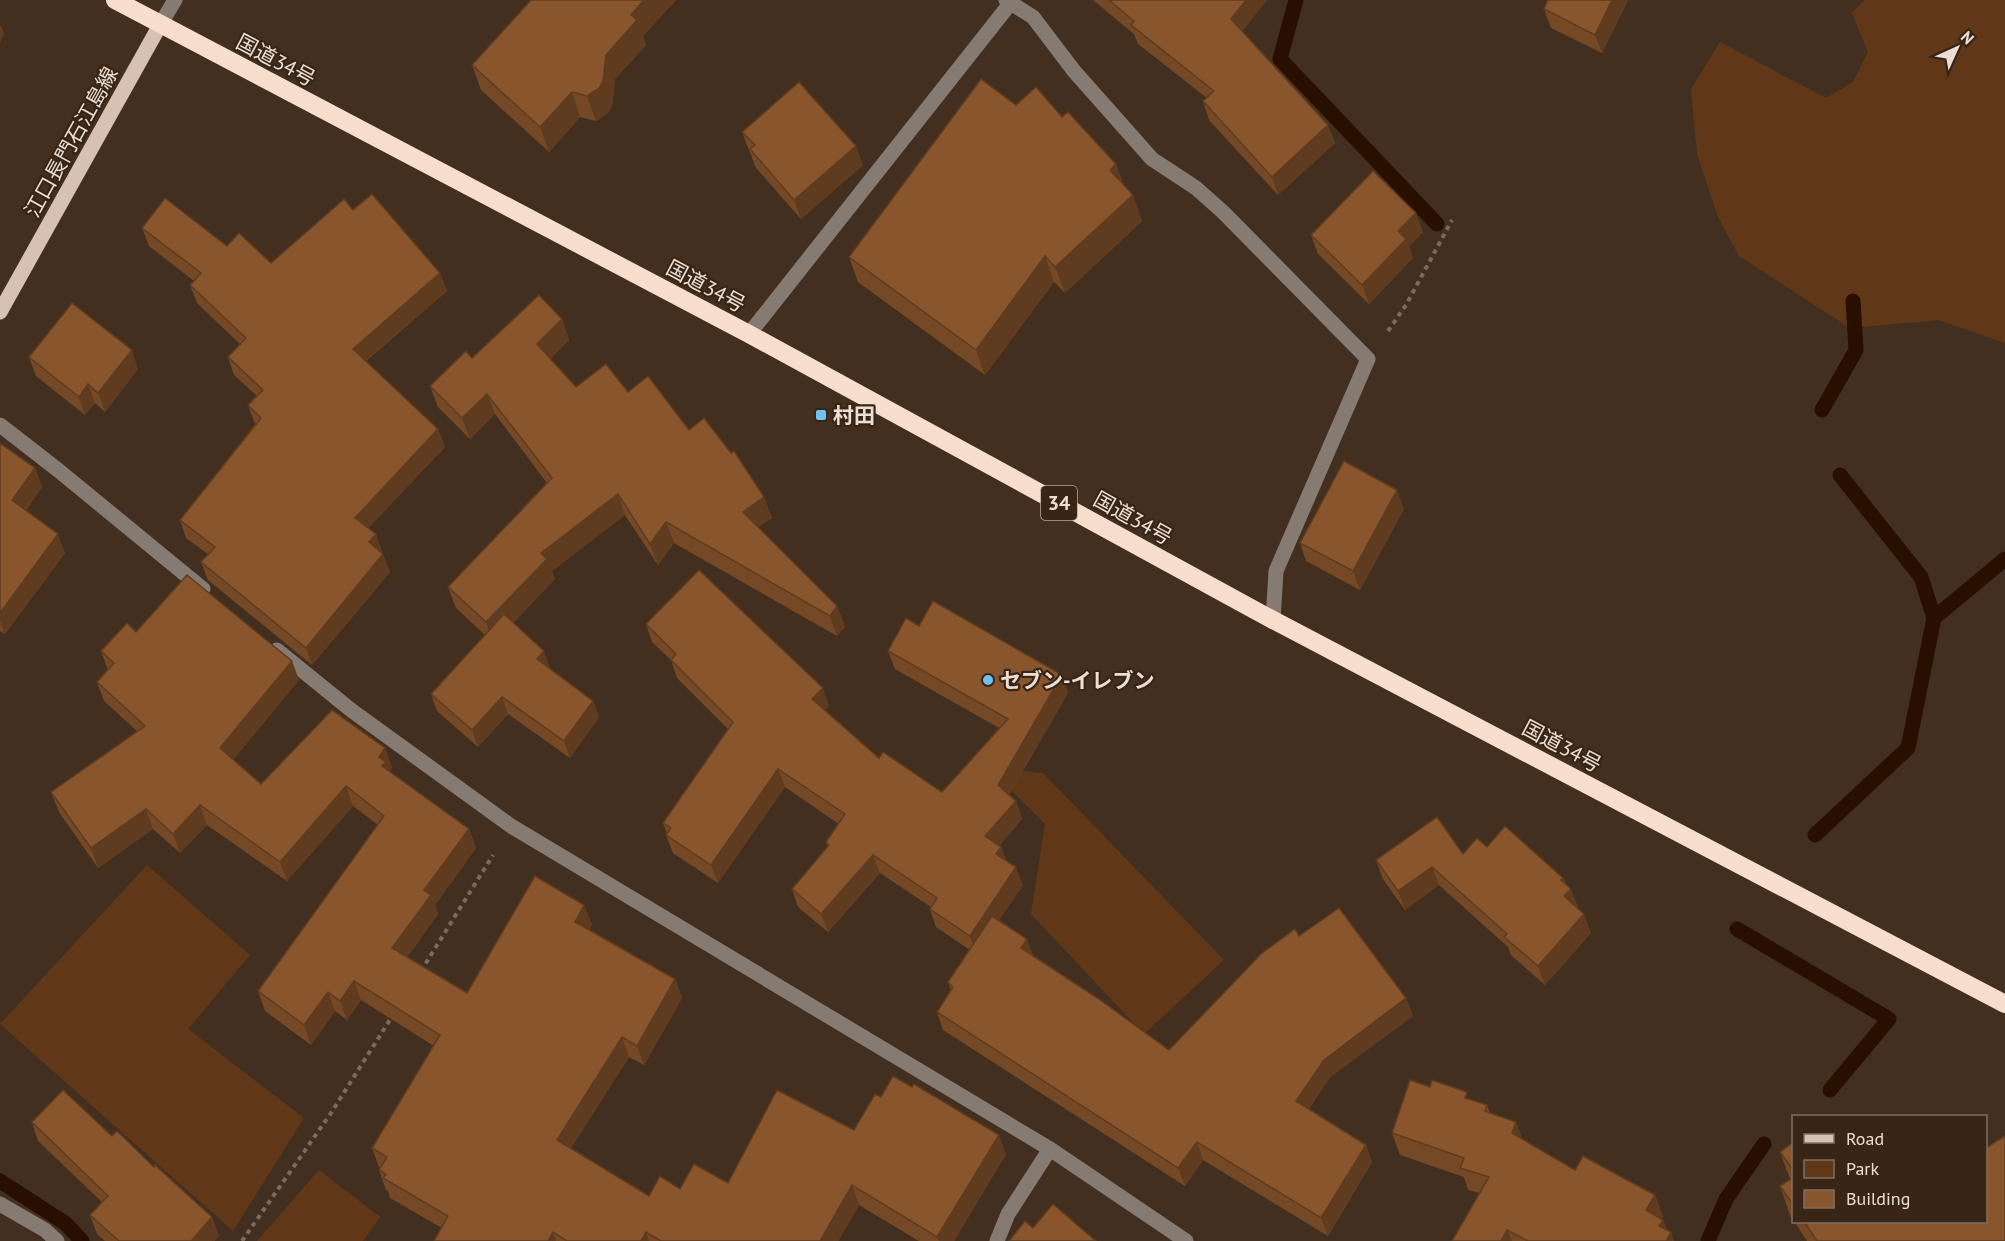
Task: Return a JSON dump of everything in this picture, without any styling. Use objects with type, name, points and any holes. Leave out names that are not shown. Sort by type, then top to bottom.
[{"type":"highway","name":"国道34号","points":[[115,0],[748,334],[1273,620],[2005,1004]]},
{"type":"main road","name":"江口長門石江島線","points":[[0,312],[160,25]]},
{"type":"street","points":[[160,25],[175,0]]},
{"type":"street","points":[[748,334],[1010,1],[1033,17],[1074,71],[1152,159],[1196,188],[1223,212],[1368,359],[1276,571],[1273,620]]},
{"type":"street","points":[[0,425],[213,597]]},
{"type":"street","points":[[268,642],[351,710],[511,826],[1050,1149],[1186,1241]]},
{"type":"street","points":[[997,1241],[1008,1214],[1050,1149]]},
{"type":"street","points":[[0,1204],[45,1230],[57,1241]]},
{"type":"path","points":[[1368,359],[1407,305],[1452,220]]},
{"type":"path","points":[[418,975],[511,826]]},
{"type":"path","points":[[242,1241],[331,1113],[393,1014]]},
{"type":"green space","points":[[1864,0],[2005,0],[2005,343],[1939,320],[1850,328],[1739,256],[1718,217],[1697,154],[1691,89],[1720,42],[1826,98],[1853,82],[1868,52],[1852,13]]},
{"type":"green space","points":[[989,768],[1043,773],[1224,960],[1144,1034],[1031,914],[1045,824]]},
{"type":"green space","points":[[147,865],[250,955],[188,1029],[304,1118],[233,1231],[0,1024]]},
{"type":"green space","points":[[319,1170],[380,1217],[363,1241],[257,1241]]},
{"type":"building","points":[[531,0],[644,0],[631,15],[637,20],[606,55],[603,81],[599,88],[587,96],[572,92],[540,127],[472,65]]},
{"type":"building","points":[[1109,0],[1246,0],[1231,19],[1328,125],[1272,177],[1203,101],[1214,91],[1131,25],[1134,21]]},
{"type":"building","points":[[1548,0],[1612,0],[1595,35],[1544,9]]},
{"type":"building","points":[[981,79],[1016,105],[1036,87],[1062,117],[1068,112],[1116,164],[1110,170],[1133,195],[1055,267],[1045,256],[976,350],[849,257]]},
{"type":"building","points":[[799,82],[856,146],[794,200],[750,149],[755,145],[742,132]]},
{"type":"building","points":[[1373,171],[1416,213],[1398,231],[1406,239],[1362,285],[1311,235]]},
{"type":"building","points":[[372,194],[440,273],[353,349],[438,429],[355,518],[376,534],[369,542],[383,554],[306,648],[201,562],[215,547],[180,520],[261,418],[248,405],[263,390],[228,357],[246,338],[190,285],[201,273],[142,228],[165,198],[227,246],[239,233],[271,263],[344,199],[353,210]]},
{"type":"building","points":[[539,295],[562,319],[537,344],[576,387],[606,364],[628,392],[648,376],[689,430],[704,418],[731,453],[734,451],[764,497],[743,512],[837,606],[830,616],[666,522],[650,544],[618,494],[541,553],[547,559],[486,622],[448,587],[552,478],[487,394],[462,418],[430,386],[466,351],[472,358]]},
{"type":"building","points":[[72,303],[132,350],[98,393],[88,384],[79,397],[29,357]]},
{"type":"building","points":[[0,443],[35,468],[12,500],[58,534],[0,613]]},
{"type":"building","points":[[1344,461],[1397,490],[1353,571],[1300,543]]},
{"type":"building","points":[[699,570],[823,688],[812,699],[879,758],[883,752],[942,792],[1008,719],[888,651],[906,618],[919,626],[933,601],[1062,675],[998,785],[1016,801],[985,836],[1001,847],[996,854],[1016,867],[970,936],[930,909],[937,898],[873,855],[821,914],[792,889],[829,845],[826,842],[845,814],[778,769],[711,865],[666,835],[671,828],[663,823],[733,722],[671,660],[676,654],[646,624]]},
{"type":"building","points":[[187,575],[292,661],[220,748],[261,784],[332,710],[385,748],[379,757],[386,762],[382,766],[469,829],[424,890],[431,895],[392,948],[467,993],[535,876],[584,905],[575,922],[675,979],[637,1046],[622,1037],[557,1140],[649,1196],[660,1176],[680,1189],[694,1164],[728,1183],[777,1090],[854,1130],[875,1094],[881,1097],[893,1076],[912,1087],[914,1084],[999,1135],[937,1237],[852,1185],[820,1241],[661,1241],[646,1232],[641,1241],[567,1241],[553,1232],[548,1241],[434,1241],[448,1216],[383,1178],[386,1174],[379,1170],[387,1157],[372,1148],[440,1035],[354,981],[340,1001],[328,992],[304,1025],[258,991],[384,816],[346,786],[280,862],[200,805],[173,834],[146,809],[91,848],[51,792],[145,726],[97,682],[114,663],[101,651],[127,623],[136,632]]},
{"type":"building","points":[[504,614],[544,651],[537,659],[593,701],[564,741],[502,697],[472,730],[431,694]]},
{"type":"building","points":[[1437,817],[1463,854],[1477,838],[1487,847],[1505,826],[1563,878],[1561,880],[1571,889],[1564,896],[1584,914],[1538,966],[1504,937],[1507,934],[1432,867],[1398,891],[1376,860]]},
{"type":"building","points":[[1339,908],[1406,998],[1324,1060],[1296,1101],[1366,1145],[1321,1218],[1197,1142],[1178,1168],[937,1012],[953,987],[948,982],[992,916],[1027,939],[1021,948],[1099,999],[1169,1050],[1262,953],[1295,929],[1299,936]]},
{"type":"building","points":[[1410,1080],[1430,1087],[1432,1080],[1467,1092],[1465,1098],[1487,1105],[1485,1111],[1516,1122],[1512,1133],[1575,1170],[1583,1156],[1655,1195],[1646,1210],[1663,1220],[1659,1226],[1671,1232],[1666,1241],[1528,1241],[1507,1230],[1501,1241],[1452,1241],[1489,1177],[1460,1168],[1464,1158],[1392,1133]]},
{"type":"building","points":[[63,1090],[112,1136],[117,1131],[154,1167],[155,1165],[212,1217],[191,1241],[119,1241],[90,1215],[108,1196],[32,1122]]},
{"type":"building","points":[[2005,1136],[2005,1241],[1817,1241],[1805,1223],[1987,1223],[1987,1147]]},
{"type":"building","points":[[1792,1143],[1792,1168],[1780,1152]]},
{"type":"building","points":[[1792,1178],[1792,1203],[1780,1186]]},
{"type":"building","points":[[1053,1204],[1096,1241],[1009,1241],[1025,1221],[1033,1228]]},
{"type":"waterway","points":[[1296,0],[1280,59],[1437,224]]},
{"type":"waterway","points":[[1822,410],[1856,350],[1853,301]]},
{"type":"waterway","points":[[1815,835],[1908,748],[1934,618],[1921,577],[1840,475]]},
{"type":"waterway","points":[[1934,618],[2005,559]]},
{"type":"waterway","points":[[1737,929],[1889,1019],[1830,1090]]},
{"type":"waterway","points":[[1708,1241],[1726,1199],[1764,1144]]},
{"type":"waterway","points":[[0,1181],[65,1223],[82,1241]]},
{"type":"place","name":"村田","points":[[821,415]]},
{"type":"place","name":"セブン-イレブン","points":[[988,680]]}]
